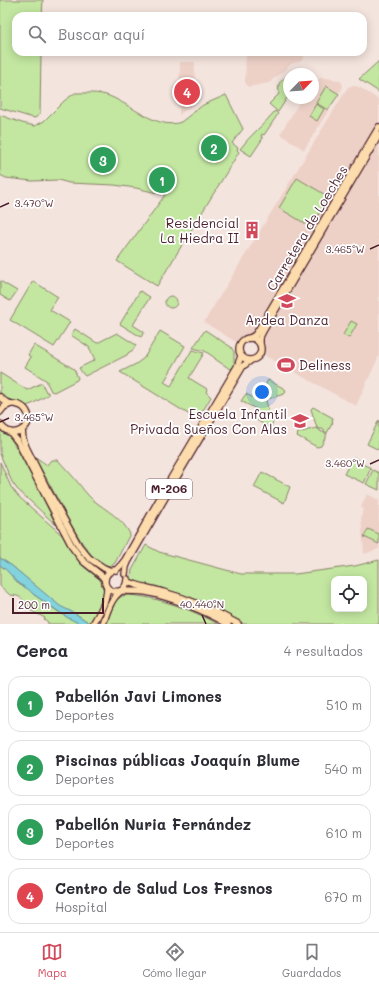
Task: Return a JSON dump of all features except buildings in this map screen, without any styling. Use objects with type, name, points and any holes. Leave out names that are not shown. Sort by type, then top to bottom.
[{"type":"main road","name":"Carretera de Loeches","points":[[250,338],[255,335],[259,329],[379,127]]},
{"type":"main road","name":"Carretera de Loeches","points":[[260,343],[260,337],[263,331],[379,135]]},
{"type":"main road","points":[[250,338],[260,343]]},
{"type":"main road","name":"M-206","points":[[105,580],[107,575],[121,565],[125,560],[237,368],[241,356],[239,352],[240,344],[245,339],[250,338]]},
{"type":"main road","name":"M-206","points":[[125,574],[128,562],[241,368],[250,361],[255,360],[260,355],[260,343]]},
{"type":"main road","points":[[241,356],[250,361]]},
{"type":"main road","points":[[0,398],[8,403],[20,405],[27,412],[27,423],[22,430],[11,433]]},
{"type":"main road","points":[[1,409],[11,404]]},
{"type":"main road","points":[[0,424],[11,433],[18,442],[73,548],[83,561],[105,580],[107,597],[94,624]]},
{"type":"main road","points":[[22,430],[26,447],[46,487],[79,546],[89,558],[104,568],[121,571],[125,574],[127,581],[125,587],[114,598],[103,624]]},
{"type":"main road","points":[[127,581],[196,603],[221,614],[238,624]]},
{"type":"main road","points":[[107,588],[117,592],[147,593],[163,597],[201,610],[228,624]]},
{"type":"shaded area","points":[[246,56],[304,56],[301,61],[291,64],[286,68],[283,68],[283,71],[269,83],[248,87],[245,82]]},
{"type":"shaded area","points":[[180,62],[195,62],[194,103],[179,115]]},
{"type":"shaded area","points":[[321,77],[339,80],[343,87],[304,150],[280,134],[298,104],[319,104],[319,79]]},
{"type":"shaded area","points":[[351,86],[361,88],[379,100],[379,127],[259,329],[242,341],[234,341],[204,322],[348,87]]},
{"type":"shaded area","points":[[379,135],[379,356],[356,406],[267,357],[261,351],[260,337]]},
{"type":"shaded area","points":[[367,494],[379,500],[379,549],[364,554],[361,517],[363,509],[361,507]]},
{"type":"green space","points":[[0,0],[43,0],[42,12],[12,12],[12,56],[41,56],[40,114],[35,118],[0,108]]},
{"type":"green space","points":[[379,61],[379,92],[359,79]]},
{"type":"green space","points":[[283,79],[283,104],[278,112],[269,104],[279,94],[280,83]]},
{"type":"green space","points":[[326,86],[339,94],[328,110],[318,104],[319,104],[319,98]]},
{"type":"green space","points":[[75,93],[92,93],[109,96],[154,120],[172,124],[181,122],[203,105],[226,95],[243,129],[232,143],[238,148],[237,150],[239,152],[157,286],[117,261],[165,195],[136,188],[114,185],[69,183],[58,180],[32,181],[6,178],[0,175],[0,115],[35,126],[44,121],[64,101]]},
{"type":"green space","points":[[316,104],[324,109],[317,121],[309,116]]},
{"type":"green space","points":[[275,111],[278,114],[264,135],[262,134],[261,137],[263,138],[251,156],[240,149],[248,139]]},
{"type":"green space","points":[[297,178],[329,197],[311,227],[279,208]]},
{"type":"green space","points":[[0,281],[17,291],[10,301],[0,295]]},
{"type":"green space","points":[[33,281],[58,297],[50,310],[70,322],[54,347],[10,320]]},
{"type":"green space","points":[[140,291],[150,297],[133,325],[144,332],[141,337],[120,324]]},
{"type":"green space","points":[[169,296],[173,296],[177,302],[173,308],[169,308],[165,304],[165,300]]},
{"type":"green space","points":[[351,321],[357,324],[349,338],[343,335]]},
{"type":"green space","points":[[75,329],[97,343],[117,333],[136,345],[127,355],[85,376],[79,368],[95,360],[89,347],[71,335]]},
{"type":"green space","points":[[205,330],[231,347],[234,352],[235,366],[230,369],[205,351],[193,348]]},
{"type":"green space","points":[[160,331],[185,346],[164,382],[171,386],[192,350],[204,353],[189,378],[207,389],[206,392],[211,397],[198,419],[196,418],[194,420],[193,417],[120,372],[144,358]]},
{"type":"green space","points":[[34,345],[74,369],[78,378],[77,380],[54,392],[51,391],[47,381],[25,367],[31,357],[28,355]]},
{"type":"green space","points":[[0,373],[27,390],[42,383],[46,392],[48,392],[48,395],[26,406],[20,402],[7,399],[0,393]]},
{"type":"green space","points":[[268,380],[285,389],[286,392],[266,401],[269,412],[267,415],[274,420],[270,428],[253,418],[258,410],[241,401],[246,394],[258,400]]},
{"type":"green space","points":[[313,407],[333,418],[333,422],[327,433],[322,429],[317,428],[311,409]]},
{"type":"green space","points":[[379,420],[379,450],[367,444]]},
{"type":"green space","points":[[0,428],[3,433],[10,437],[17,449],[56,525],[17,489],[12,482],[0,454]]},
{"type":"green space","points":[[316,428],[327,434],[321,446],[317,447],[297,436],[298,433]]},
{"type":"green space","points":[[34,456],[47,465],[51,460],[58,460],[90,498],[114,515],[127,529],[130,534],[115,563],[107,565],[99,562],[82,543]]},
{"type":"green space","points":[[353,457],[359,460],[358,462],[371,468],[364,483],[344,474]]},
{"type":"green space","points":[[0,462],[11,487],[19,497],[62,535],[84,567],[103,582],[103,598],[93,620],[98,624],[91,624],[76,614],[60,607],[12,566],[0,558]]},
{"type":"green space","points":[[373,470],[379,473],[379,490],[366,484]]},
{"type":"green space","points":[[262,472],[290,487],[284,503],[254,487]]},
{"type":"green space","points":[[368,529],[379,534],[379,544],[364,537]]},
{"type":"green space","points":[[146,545],[159,552],[241,574],[295,574],[355,566],[379,560],[379,624],[244,624],[214,607],[165,589],[139,583],[132,579],[132,570]]},
{"type":"green space","points":[[0,565],[9,572],[20,585],[29,589],[33,594],[60,613],[81,624],[48,624],[48,622],[44,619],[45,618],[27,607],[22,598],[10,595],[0,586]]},
{"type":"green space","points":[[129,595],[163,601],[198,614],[218,624],[106,624],[116,600],[122,596]]},
{"type":"water","points":[[218,137],[225,143],[210,160],[203,154]]},
{"type":"water","points":[[0,558],[12,566],[60,606],[91,624],[81,624],[68,618],[33,594],[17,582],[0,565]]},
{"type":"place","name":"Centro de Salud Los Fresnos","points":[[187,92]]},
{"type":"place","name":"Piscinas públicas Joaquín Blume","points":[[214,148]]},
{"type":"place","name":"Pabellón Nuria Fernández","points":[[103,160]]},
{"type":"place","name":"Pabellón Javi Limones","points":[[162,180]]},
{"type":"place","name":"Residencial La Hiedra II","points":[[252,230]]},
{"type":"place","name":"Ardea Danza","points":[[287,301]]},
{"type":"place","name":"Deliness","points":[[286,365]]},
{"type":"place","name":"Escuela Infantil Privada Sueños Con Alas","points":[[300,421]]}]
